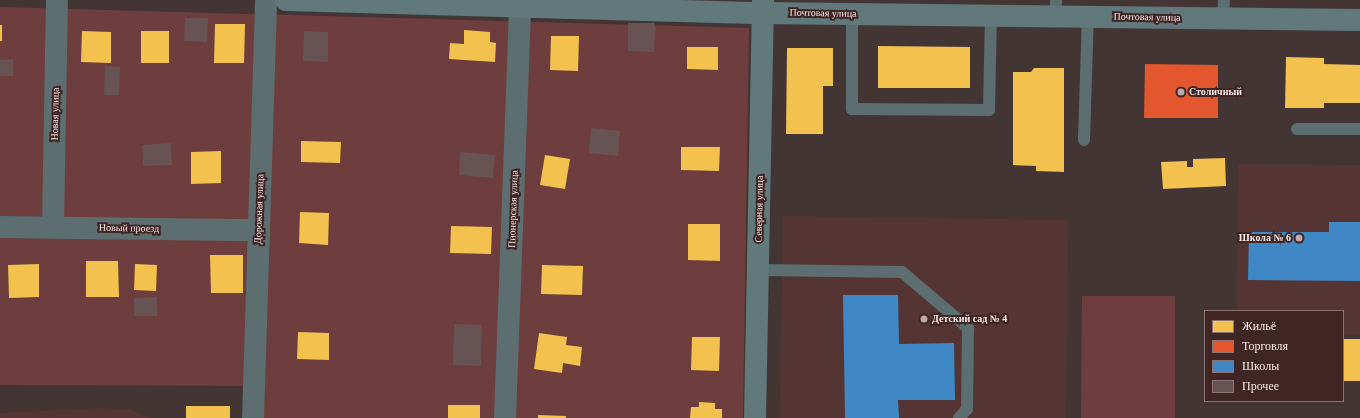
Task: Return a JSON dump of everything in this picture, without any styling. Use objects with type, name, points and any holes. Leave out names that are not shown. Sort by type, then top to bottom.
[{"type":"street","name":"Новая улица","points":[[53,227],[57,0]]},
{"type":"street","name":"Дорожная улица","points":[[253,418],[266,0]]},
{"type":"street","name":"Почтовая улица","points":[[286,0],[763,6],[852,14],[930,7],[991,15],[1056,8],[1088,16],[1224,9],[1360,20]]},
{"type":"street","name":"Пионерская улица","points":[[505,418],[520,3]]},
{"type":"street","name":"Северная улица","points":[[755,418],[763,6]]},
{"type":"street","name":"Новый проезд","points":[[0,227],[259,230]]},
{"type":"lane","points":[[852,14],[852,109],[989,110],[991,15]]},
{"type":"lane","points":[[1084,140],[1088,16]]},
{"type":"lane","points":[[1297,129],[1360,129]]},
{"type":"lane","points":[[758,270],[902,272],[968,328],[967,409],[959,418]]},
{"type":"shaded area","points":[[0,7],[749,28],[743,418],[263,418],[264,386],[0,385]]},
{"type":"shaded area","name":"Школа № 6","points":[[1238,164],[1360,165],[1360,335],[1344,335],[1344,310],[1237,310]]},
{"type":"shaded area","name":"Детский сад № 4","points":[[783,216],[1068,220],[1066,418],[780,418]]},
{"type":"shaded area","points":[[1082,296],[1175,296],[1175,418],[1081,418]]},
{"type":"shaded area","points":[[98,408],[130,409],[149,418],[0,418],[0,413]]},
{"type":"building: Жильё","points":[[215,24],[245,24],[244,63],[214,63]]},
{"type":"building: Жильё","points":[[0,25],[2,25],[2,41],[0,41]]},
{"type":"building: Жильё","points":[[464,30],[490,32],[490,42],[496,43],[495,62],[449,59],[450,43],[464,44]]},
{"type":"building: Жильё","points":[[82,31],[111,32],[111,63],[81,62]]},
{"type":"building: Жильё","points":[[141,31],[169,31],[169,63],[141,63]]},
{"type":"building: Жильё","points":[[551,36],[579,36],[578,71],[550,70]]},
{"type":"building: Жильё","points":[[878,46],[970,47],[970,88],[878,88]]},
{"type":"building: Жильё","points":[[687,47],[718,47],[718,70],[687,69]]},
{"type":"building: Жильё","points":[[787,48],[833,48],[833,86],[823,86],[823,134],[786,134]]},
{"type":"building: Жильё","points":[[1286,57],[1324,58],[1324,64],[1360,65],[1360,103],[1324,103],[1324,108],[1285,108]]},
{"type":"building: Жильё","points":[[1034,68],[1064,68],[1064,172],[1036,171],[1036,166],[1013,165],[1013,72],[1031,72]]},
{"type":"building: Жильё","points":[[301,141],[341,142],[340,163],[301,162]]},
{"type":"building: Жильё","points":[[681,147],[720,147],[719,171],[681,170]]},
{"type":"building: Жильё","points":[[221,151],[221,183],[191,184],[191,152]]},
{"type":"building: Жильё","points":[[545,155],[570,159],[565,189],[540,185]]},
{"type":"building: Жильё","points":[[1225,158],[1226,186],[1163,189],[1161,162],[1187,161],[1187,167],[1193,167],[1193,159]]},
{"type":"building: Жильё","points":[[300,212],[329,213],[328,245],[299,243]]},
{"type":"building: Жильё","points":[[688,224],[720,224],[720,261],[688,260]]},
{"type":"building: Жильё","points":[[451,226],[492,227],[491,254],[450,253]]},
{"type":"building: Жильё","points":[[210,255],[243,255],[243,293],[211,293]]},
{"type":"building: Жильё","points":[[86,261],[118,261],[119,297],[86,297]]},
{"type":"building: Жильё","points":[[39,264],[39,297],[9,298],[8,265]]},
{"type":"building: Жильё","points":[[135,264],[157,265],[156,291],[134,290]]},
{"type":"building: Жильё","points":[[542,265],[583,266],[582,295],[541,294]]},
{"type":"building: Жильё","points":[[298,332],[329,333],[329,360],[297,359]]},
{"type":"building: Жильё","points":[[539,333],[567,337],[566,345],[582,347],[580,366],[563,363],[562,373],[534,369]]},
{"type":"building: Жильё","points":[[692,337],[720,337],[719,371],[691,370]]},
{"type":"building: Жильё","points":[[1344,339],[1360,339],[1360,381],[1344,381]]},
{"type":"building: Жильё","points":[[699,402],[715,403],[715,409],[722,409],[722,418],[690,418],[691,407],[699,407]]},
{"type":"building: Жильё","points":[[448,405],[480,405],[480,418],[448,418]]},
{"type":"building: Жильё","points":[[186,406],[230,406],[230,418],[186,418]]},
{"type":"building: Жильё","points":[[538,415],[566,416],[566,418],[538,418]]},
{"type":"building: Торговля","name":"Столичный","points":[[1145,64],[1218,65],[1218,118],[1144,118]]},
{"type":"building: Школы","points":[[1329,222],[1360,222],[1360,281],[1248,280],[1249,232],[1329,232]]},
{"type":"building: Школы","points":[[843,295],[898,295],[899,344],[954,343],[955,400],[898,400],[899,418],[845,418]]},
{"type":"building: Прочее","points":[[185,18],[208,18],[207,42],[184,41]]},
{"type":"building: Прочее","points":[[628,23],[655,23],[654,52],[628,51]]},
{"type":"building: Прочее","points":[[304,31],[328,32],[328,62],[303,61]]},
{"type":"building: Прочее","points":[[13,59],[13,76],[0,76],[0,60]]},
{"type":"building: Прочее","points":[[105,66],[120,67],[119,95],[104,95]]},
{"type":"building: Прочее","points":[[591,128],[620,131],[618,156],[589,153]]},
{"type":"building: Прочее","points":[[171,143],[172,165],[143,166],[142,145]]},
{"type":"building: Прочее","points":[[460,152],[495,155],[493,178],[459,175]]},
{"type":"building: Прочее","points":[[157,297],[157,316],[134,316],[134,298]]},
{"type":"building: Прочее","points":[[454,324],[482,325],[481,366],[453,365]]},
{"type":"place","name":"Столичный","points":[[1181,92]]},
{"type":"place","name":"Школа № 6","points":[[1299,238]]},
{"type":"place","name":"Детский сад № 4","points":[[924,319]]}]
